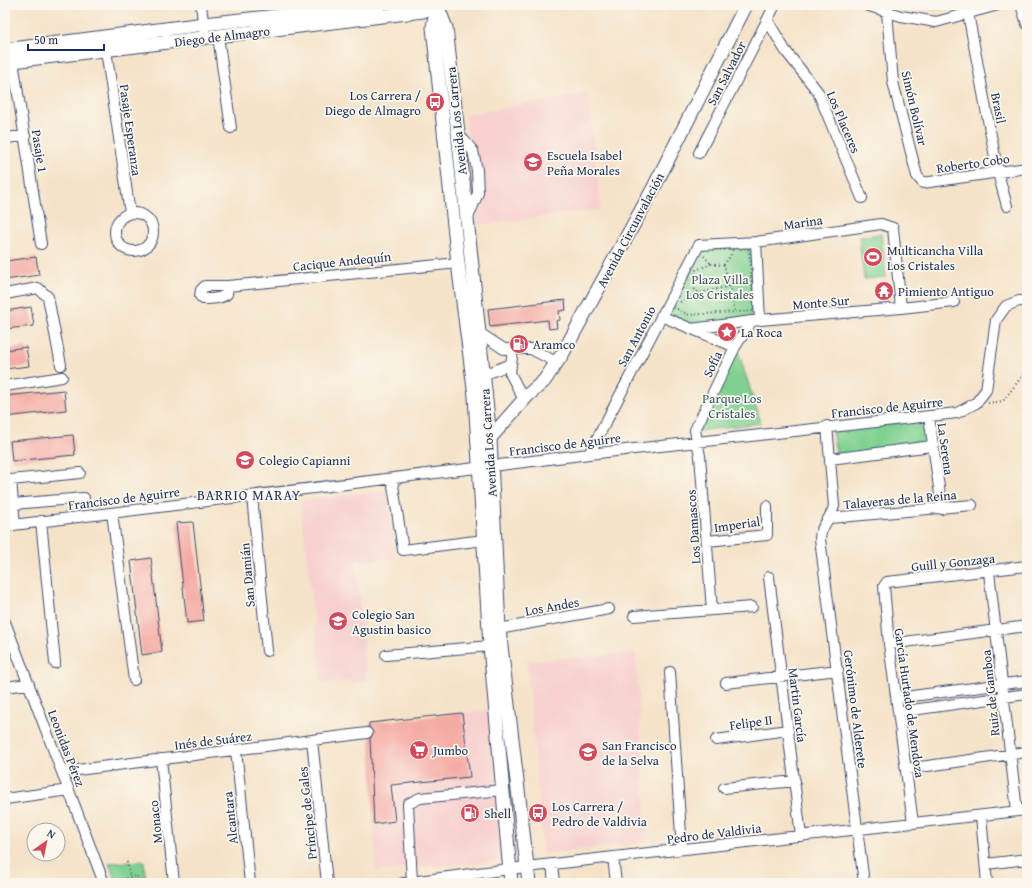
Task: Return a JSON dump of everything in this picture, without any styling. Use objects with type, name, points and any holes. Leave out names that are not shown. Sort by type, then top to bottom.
[{"type":"main road","name":"Diego de Almagro","points":[[5,50],[204,24],[380,5]]},
{"type":"main road","name":"Diego de Almagro","points":[[9,61],[423,11],[437,5]]},
{"type":"main road","name":"Avenida Los Carrera","points":[[437,5],[446,28],[490,438],[485,467],[484,540],[490,646],[511,883]]},
{"type":"main road","name":"Avenida Los Carrera","points":[[437,5],[433,27],[458,263],[485,467],[499,629],[529,883]]},
{"type":"main road","name":"Avenida Circunvalación","points":[[490,438],[524,400],[544,381],[556,362],[654,187],[746,5]]},
{"type":"street","points":[[201,5],[204,24],[212,37],[231,128]]},
{"type":"street","name":"San Salvador","points":[[700,153],[775,5]]},
{"type":"street","points":[[866,5],[887,12],[936,22],[998,5]]},
{"type":"street","points":[[1021,5],[1027,24]]},
{"type":"street","name":"Simón Bolívar","points":[[887,12],[893,82],[918,176],[923,183]]},
{"type":"street","name":"Brasil","points":[[968,13],[998,173],[1008,206]]},
{"type":"street","name":"Los Placeres","points":[[768,21],[785,50],[818,92],[862,198]]},
{"type":"street","name":"Pasaje Esperanza","points":[[106,50],[130,213]]},
{"type":"street","name":"Pasaje 1","points":[[9,61],[24,136],[41,244]]},
{"type":"street","points":[[5,138],[24,136]]},
{"type":"street","name":"Roberto Cobo","points":[[923,183],[1027,168]]},
{"type":"street","name":"Marina","points":[[716,244],[756,242],[882,224],[893,228],[900,308]]},
{"type":"street","points":[[755,321],[756,242]]},
{"type":"street","name":"San Antonio","points":[[589,454],[699,245],[716,244]]},
{"type":"street","name":"Cacique Andequín","points":[[228,286],[458,263]]},
{"type":"street","points":[[5,294],[38,288],[48,297],[61,365]]},
{"type":"street","name":"Francisco de Aguirre","points":[[10,525],[589,454],[827,426],[957,413],[976,403],[986,390],[996,320],[1006,306],[1019,301],[1027,301]]},
{"type":"street","name":"Monte Sur","points":[[691,329],[755,321],[954,302]]},
{"type":"street","points":[[661,316],[735,347]]},
{"type":"street","name":"Sofía","points":[[696,442],[695,430],[735,347],[755,321]]},
{"type":"street","points":[[478,332],[504,349],[531,349],[556,362]]},
{"type":"street","points":[[513,349],[510,373],[524,400]]},
{"type":"street","points":[[483,375],[511,364]]},
{"type":"street","points":[[5,386],[62,377]]},
{"type":"street","name":"La Serena","points":[[929,416],[942,509]]},
{"type":"street","points":[[827,426],[834,506],[830,518]]},
{"type":"street","name":"Los Damascos","points":[[696,442],[700,456],[712,610]]},
{"type":"street","points":[[830,459],[932,446]]},
{"type":"street","points":[[10,525],[13,504],[8,480],[80,473]]},
{"type":"street","points":[[392,479],[403,550],[484,540]]},
{"type":"street","name":"San Damián","points":[[252,496],[267,651]]},
{"type":"street","points":[[13,504],[84,498]]},
{"type":"street","name":"Talaveras de la Reina","points":[[830,518],[942,509],[972,505]]},
{"type":"street","name":"Imperial","points":[[707,541],[767,535],[767,506]]},
{"type":"street","points":[[112,513],[134,680]]},
{"type":"street","name":"Gerónimo de Alderete","points":[[830,518],[820,532],[820,539],[838,670],[864,883]]},
{"type":"street","points":[[41,522],[55,663]]},
{"type":"street","name":"Guill y Gonzaga","points":[[884,586],[887,582],[990,572],[1027,566]]},
{"type":"street","name":"Ruiz de Gamboa","points":[[990,572],[997,630],[1001,684],[1011,754],[1022,811]]},
{"type":"street","name":"Martin García","points":[[769,577],[801,836]]},
{"type":"street","name":"García Hurtado de Mendoza","points":[[884,586],[889,644],[913,823]]},
{"type":"street","points":[[634,616],[752,607]]},
{"type":"street","name":"Los Andes","points":[[499,629],[609,609]]},
{"type":"street","name":"Leonidas Pérez","points":[[5,622],[104,883]]},
{"type":"street","points":[[889,644],[1027,626]]},
{"type":"street","points":[[386,655],[490,646]]},
{"type":"street","points":[[726,684],[838,670]]},
{"type":"street","points":[[670,672],[682,849]]},
{"type":"street","points":[[897,698],[1027,681]]},
{"type":"street","points":[[5,687],[29,684]]},
{"type":"street","points":[[898,712],[1027,694]]},
{"type":"street","name":"Felipe II","points":[[716,740],[788,730]]},
{"type":"street","name":"Inés de Suárez","points":[[62,772],[367,733]]},
{"type":"street","name":"Príncipe de Gales","points":[[312,740],[327,883]]},
{"type":"street","name":"Alcantara","points":[[236,750],[250,883]]},
{"type":"street","points":[[906,769],[1027,752]]},
{"type":"street","name":"Monaco","points":[[161,759],[174,883]]},
{"type":"street","points":[[724,788],[794,781]]},
{"type":"street","points":[[5,799],[69,790]]},
{"type":"street","points":[[408,882],[408,804],[420,798],[503,790]]},
{"type":"street","name":"Pedro de Valdivia","points":[[408,882],[552,864],[1022,811]]},
{"type":"street","points":[[981,816],[987,883]]},
{"type":"street","points":[[613,857],[616,883]]},
{"type":"street","points":[[986,864],[1027,859]]},
{"type":"street","points":[[552,864],[554,883]]},
{"type":"path","points":[[671,304],[671,306],[689,315],[754,311],[749,250],[744,248],[734,250],[701,249]]},
{"type":"path","points":[[701,249],[711,264]]},
{"type":"path","points":[[671,304],[678,287],[701,249]]},
{"type":"path","points":[[734,250],[724,265],[735,312]]},
{"type":"path","points":[[700,293],[695,290],[693,284],[696,270],[711,264],[724,265]]},
{"type":"path","points":[[671,304],[682,302],[700,293],[730,286]]},
{"type":"path","points":[[971,405],[1003,401],[1023,375],[1027,373]]},
{"type":"path","points":[[127,862],[130,878]]},
{"type":"path","points":[[104,883],[137,876],[138,883]]},
{"type":"shaded area","name":"Escuela Isabel Peña Morales","points":[[588,93],[601,209],[478,225],[465,115]]},
{"type":"shaded area","name":"Colegio San Agustin basico","points":[[387,490],[395,558],[356,561],[367,680],[322,683],[300,501]]},
{"type":"shaded area","name":"San Francisco de la Selva","points":[[636,653],[647,842],[543,854],[527,661]]},
{"type":"shaded area","points":[[490,710],[502,861],[376,871],[369,723]]},
{"type":"green space","points":[[913,5],[976,5],[936,9]]},
{"type":"green space","name":"Multicancha Villa Los Cristales","points":[[881,234],[886,277],[864,279],[859,237]]},
{"type":"green space","name":"Plaza Villa Los Cristales","points":[[752,245],[757,315],[691,327],[665,314],[701,249]]},
{"type":"green space","name":"Parque Los Cristales","points":[[737,348],[761,423],[697,431]]},
{"type":"green space","points":[[924,419],[928,444],[837,456],[832,432]]},
{"type":"green space","points":[[144,861],[146,883],[116,883],[109,863]]},
{"type":"building","points":[[36,257],[39,275],[5,280],[5,261]]},
{"type":"building","points":[[565,300],[566,310],[559,311],[560,320],[556,321],[557,328],[549,329],[548,320],[490,327],[488,309]]},
{"type":"building","points":[[31,307],[34,326],[5,329],[5,311]]},
{"type":"building","points":[[26,347],[29,366],[5,369],[5,350]]},
{"type":"building","points":[[64,390],[66,410],[5,417],[5,396]]},
{"type":"building","points":[[73,435],[75,455],[12,461],[10,441]]},
{"type":"building","points":[[193,522],[204,621],[187,623],[176,523]]},
{"type":"building","points":[[151,558],[162,652],[142,655],[131,561]]},
{"type":"building","name":"Jumbo","points":[[462,713],[470,777],[391,785],[395,821],[374,824],[370,739],[373,733],[369,727],[369,723]]},
{"type":"place","name":"Los Carrera / Diego de Almagro","points":[[435,102]]},
{"type":"place","name":"Escuela Isabel Peña Morales","points":[[533,162]]},
{"type":"place","name":"Multicancha Villa Los Cristales","points":[[873,257]]},
{"type":"place","name":"Pimiento Antiguo","points":[[884,291]]},
{"type":"place","name":"La Roca","points":[[727,332]]},
{"type":"place","name":"Aramco","points":[[519,344]]},
{"type":"place","name":"Colegio Capianni","points":[[245,460]]},
{"type":"place","name":"Colegio San Agustin basico","points":[[338,621]]},
{"type":"place","name":"Jumbo","points":[[419,750]]},
{"type":"place","name":"San Francisco de la Selva","points":[[588,752]]},
{"type":"place","name":"Shell","points":[[470,813]]},
{"type":"place","name":"Los Carrera / Pedro de Valdivia","points":[[538,813]]},
{"type":"district","name":"BARRIO MARAY","points":[[249,495]]}]
